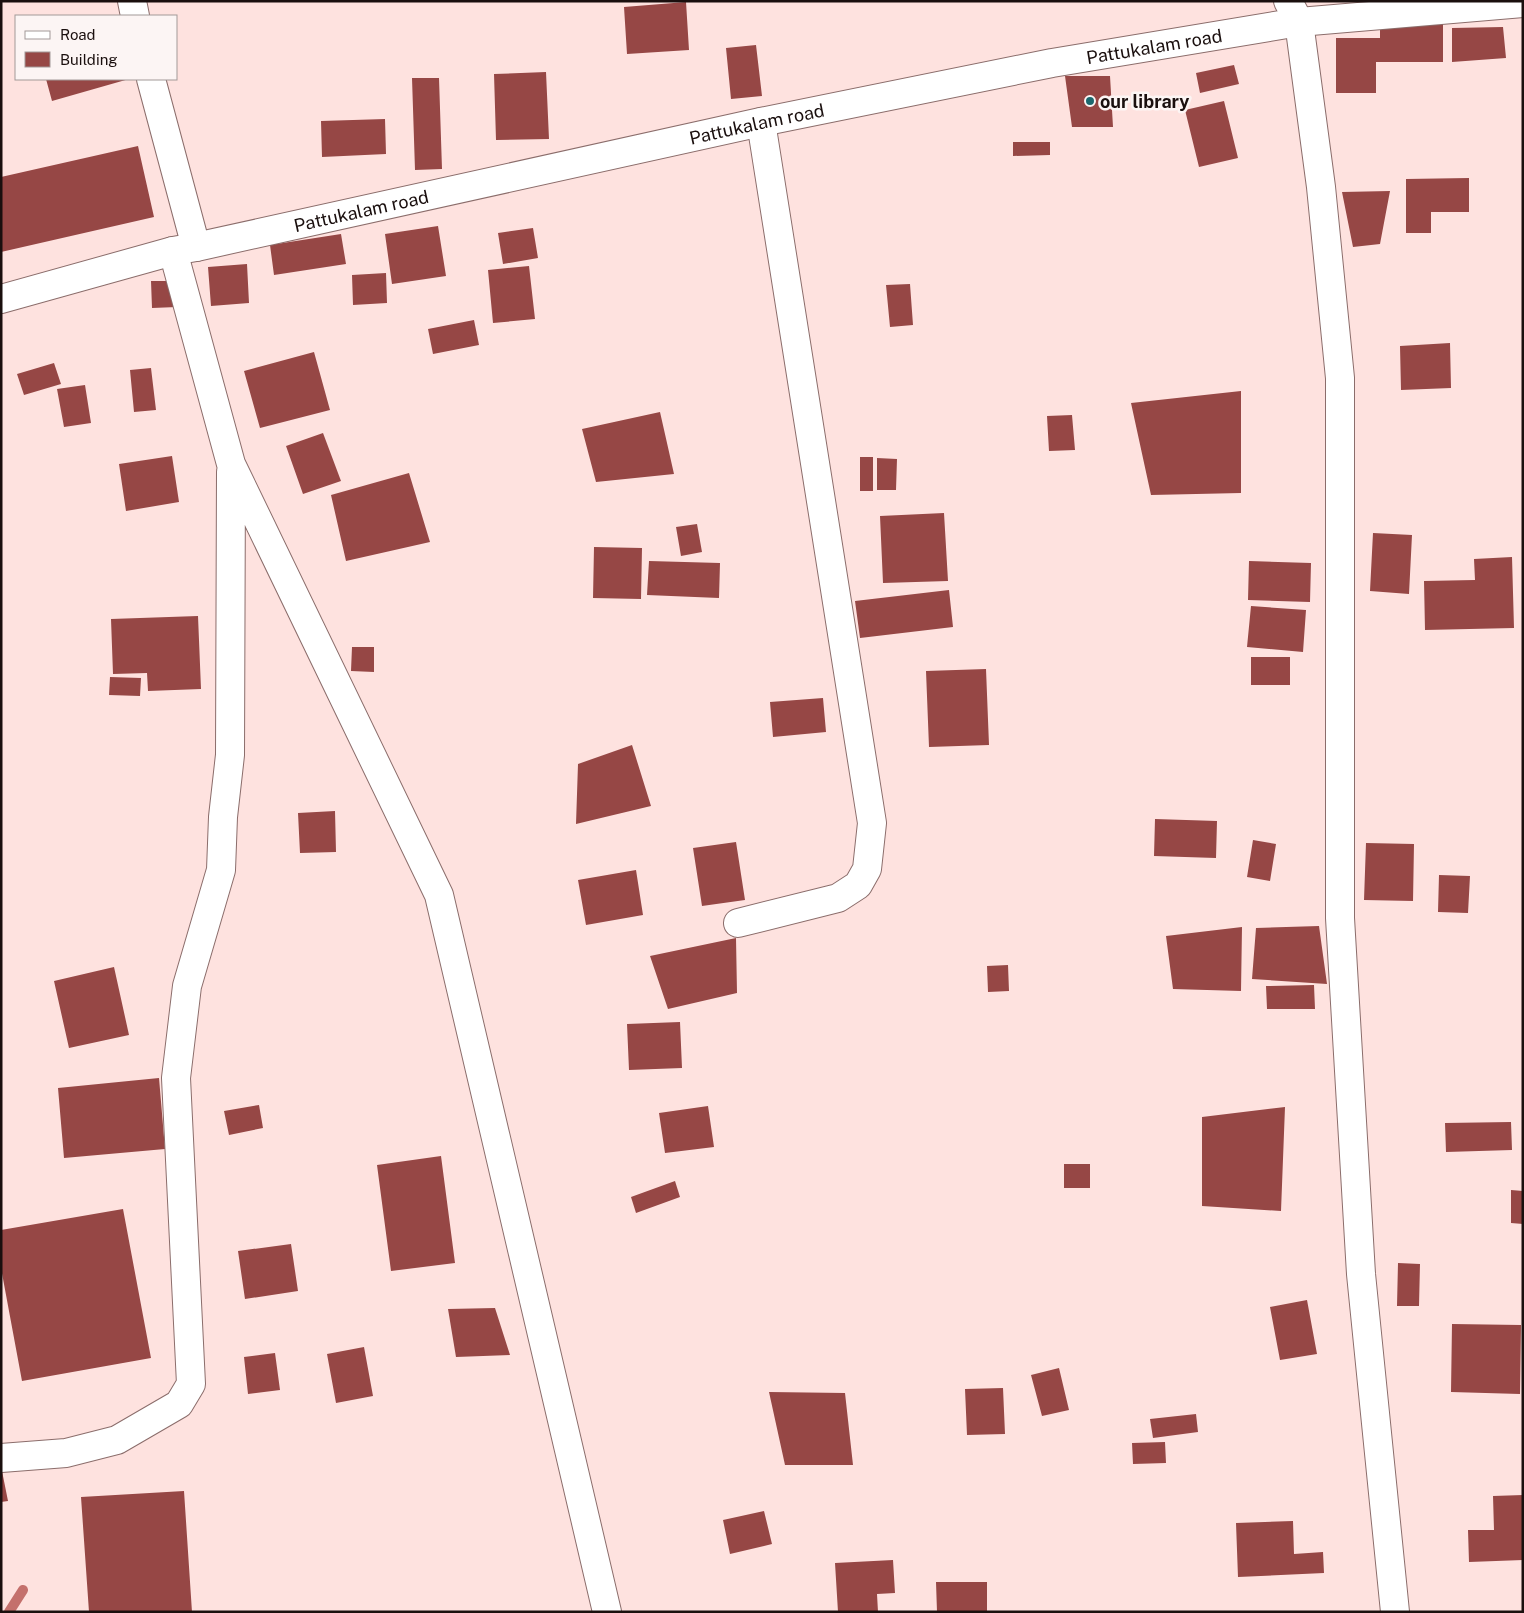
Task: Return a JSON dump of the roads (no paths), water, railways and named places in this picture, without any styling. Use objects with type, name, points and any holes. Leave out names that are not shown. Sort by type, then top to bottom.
[{"type":"street","points":[[132,1],[135,15]]},
{"type":"street","name":"Pattukalam road","points":[[1,299],[185,249],[761,122],[1052,63],[1294,11],[1523,4]]},
{"type":"street","points":[[1294,11],[1321,187],[1340,378],[1340,918],[1361,1274],[1395,1612]]},
{"type":"street","points":[[1,1458],[66,1453],[117,1440],[179,1404],[190,1384],[176,1078],[187,986],[221,870],[223,817],[230,755],[231,464],[151,80]]},
{"type":"street","points":[[738,923],[838,898],[858,885],[867,869],[872,824],[761,122]]},
{"type":"street","points":[[231,464],[439,895],[607,1612]]},
{"type":"street","points":[[1,1440],[66,1453]]},
{"type":"waterway","points":[[9,1612],[23,1590]]},
{"type":"place","name":"our library","points":[[1090,101]]}]
